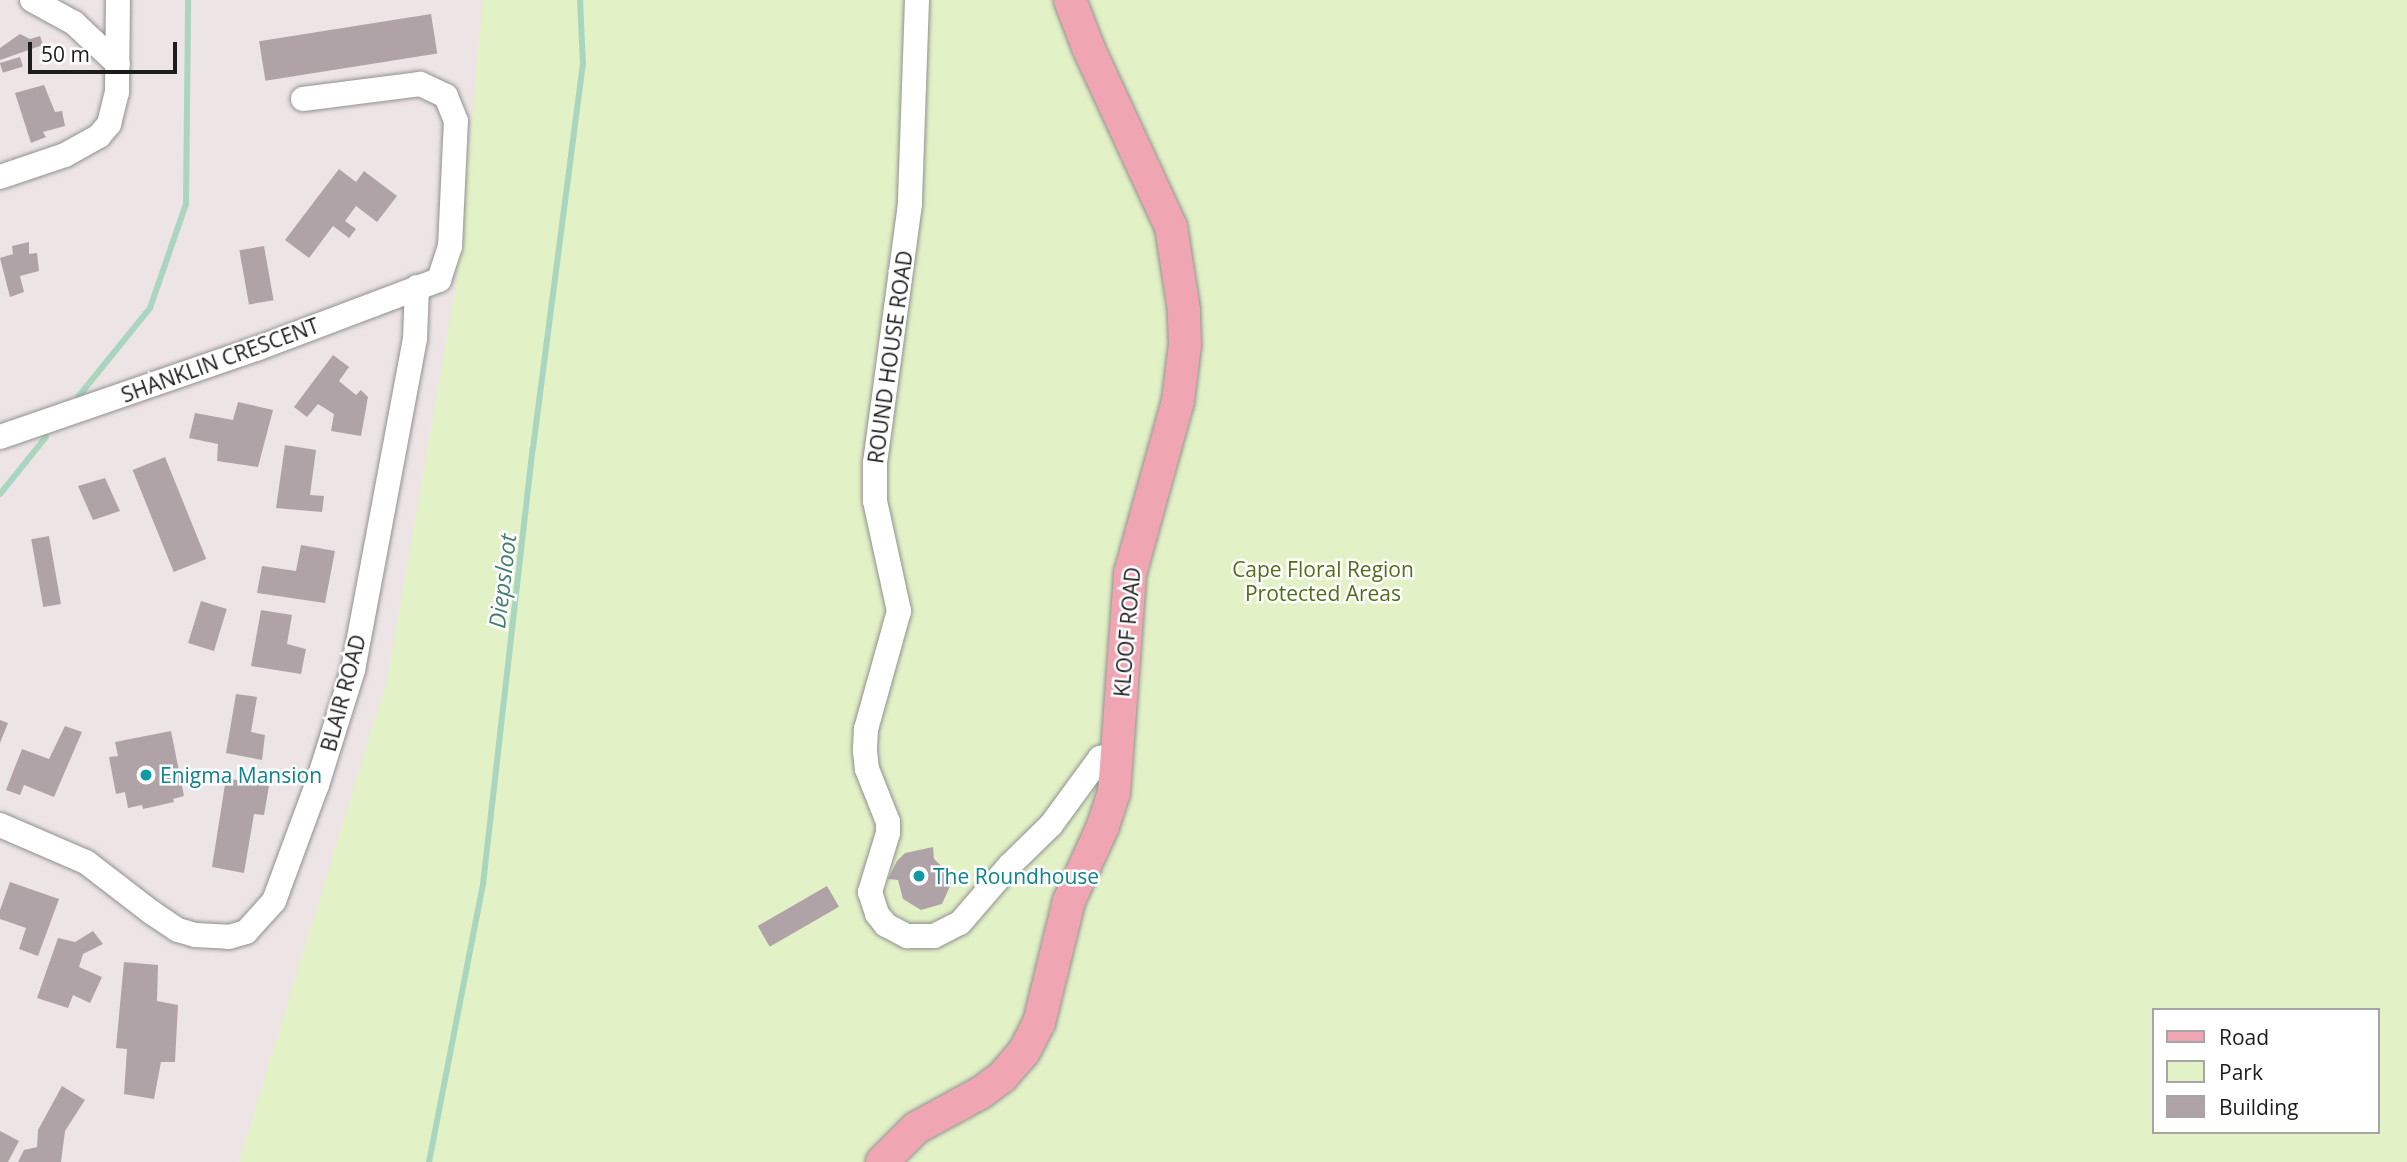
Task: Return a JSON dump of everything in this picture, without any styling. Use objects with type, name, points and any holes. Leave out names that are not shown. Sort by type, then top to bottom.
[{"type":"main road","name":"KLOOF ROAD","points":[[882,1162],[916,1128],[1002,1077],[1031,1041],[1042,1014],[1072,892],[1111,805],[1119,753],[1122,656],[1130,574],[1176,413],[1184,356],[1184,310],[1177,254],[1165,212],[1088,47],[1070,0]]},
{"type":"street","points":[[32,0],[74,23],[118,64]]},
{"type":"street","points":[[0,177],[65,155],[99,136],[109,124],[116,106],[118,0]]},
{"type":"street","name":"ROUND HOUSE ROAD","points":[[917,0],[911,204],[875,462],[877,512],[899,611],[866,729],[864,751],[867,769],[888,822],[888,833],[870,892],[877,914],[886,925],[907,936],[934,936],[960,923],[1010,865],[1051,825],[1100,758],[1119,753]]},
{"type":"street","name":"BLAIR ROAD","points":[[0,825],[86,862],[151,912],[178,930],[195,935],[229,937],[246,932],[274,901],[317,785],[353,670],[415,339],[428,284],[450,247],[456,121],[446,96],[420,84],[303,99]]},
{"type":"street","name":"SHANKLIN CRESCENT","points":[[0,437],[256,349],[428,284]]},
{"type":"green space","name":"Cape Floral Region Protected Areas","points":[[483,0],[2407,0],[2407,1162],[239,1162],[387,680],[456,286]]},
{"type":"building","points":[[431,14],[437,54],[265,81],[259,41]]},
{"type":"building","points":[[20,34],[30,39],[40,36],[43,45],[0,60],[0,48]]},
{"type":"building","points":[[20,57],[23,67],[3,73],[0,63]]},
{"type":"building","points":[[44,85],[55,112],[62,111],[65,126],[43,132],[46,137],[31,143],[15,93]]},
{"type":"building","points":[[339,169],[356,182],[364,171],[397,196],[377,222],[356,206],[345,221],[356,229],[349,238],[333,226],[309,258],[285,240]]},
{"type":"building","points":[[29,242],[29,254],[37,253],[39,271],[20,276],[24,292],[10,297],[0,258],[13,254],[12,246]]},
{"type":"building","points":[[264,246],[274,300],[249,305],[239,250]]},
{"type":"building","points":[[333,355],[349,367],[339,381],[356,395],[361,390],[368,397],[361,436],[331,431],[334,414],[318,404],[307,417],[294,407]]},
{"type":"building","points":[[238,402],[273,410],[258,467],[217,461],[218,444],[189,438],[195,413],[233,420]]},
{"type":"building","points":[[285,445],[316,450],[310,495],[324,496],[322,512],[276,508]]},
{"type":"building","points":[[165,457],[206,559],[174,572],[133,470]]},
{"type":"building","points":[[105,478],[120,511],[93,520],[78,486]]},
{"type":"building","points":[[49,536],[61,604],[43,607],[31,539]]},
{"type":"building","points":[[301,545],[335,551],[325,603],[257,593],[262,566],[296,571]]},
{"type":"building","points":[[201,601],[227,609],[214,651],[188,643]]},
{"type":"building","points":[[261,610],[292,615],[287,644],[306,649],[301,674],[251,666]]},
{"type":"building","points":[[236,694],[257,697],[251,732],[265,735],[262,760],[226,753]]},
{"type":"building","points":[[0,720],[8,723],[0,743]]},
{"type":"building","points":[[65,726],[82,732],[54,797],[24,785],[20,795],[6,790],[22,749],[49,759]]},
{"type":"building","name":"Enigma Mansion","points":[[171,731],[184,796],[173,799],[174,802],[143,809],[142,805],[128,808],[125,792],[116,794],[109,757],[118,756],[115,742]]},
{"type":"building","points":[[226,778],[269,786],[264,815],[254,814],[244,873],[212,867]]},
{"type":"building","name":"The Roundhouse","points":[[933,847],[934,859],[949,873],[951,884],[942,904],[921,910],[903,899],[898,880],[888,879],[897,861],[905,853]]},
{"type":"building","points":[[10,882],[59,899],[38,956],[19,949],[26,928],[0,919],[0,910]]},
{"type":"building","points":[[827,886],[839,907],[770,947],[758,926]]},
{"type":"building","points":[[93,931],[103,944],[83,954],[79,967],[102,977],[90,1003],[73,995],[68,1008],[37,998],[58,938],[75,942]]},
{"type":"building","points":[[124,962],[158,965],[157,1001],[178,1005],[175,1062],[161,1062],[154,1099],[124,1094],[127,1049],[116,1048]]},
{"type":"building","points":[[62,1086],[85,1100],[65,1131],[61,1162],[18,1162],[24,1150],[37,1147],[38,1130]]},
{"type":"building","points":[[0,1131],[19,1141],[8,1162],[0,1162]]},
{"type":"waterway","points":[[78,397],[150,308],[186,204],[188,0]]},
{"type":"waterway","name":"Diepsloot","points":[[429,1162],[483,884],[533,448],[583,65],[580,0]]},
{"type":"waterway","points":[[0,494],[46,437]]},
{"type":"place","name":"Enigma Mansion","points":[[146,775]]},
{"type":"place","name":"The Roundhouse","points":[[919,876]]}]
